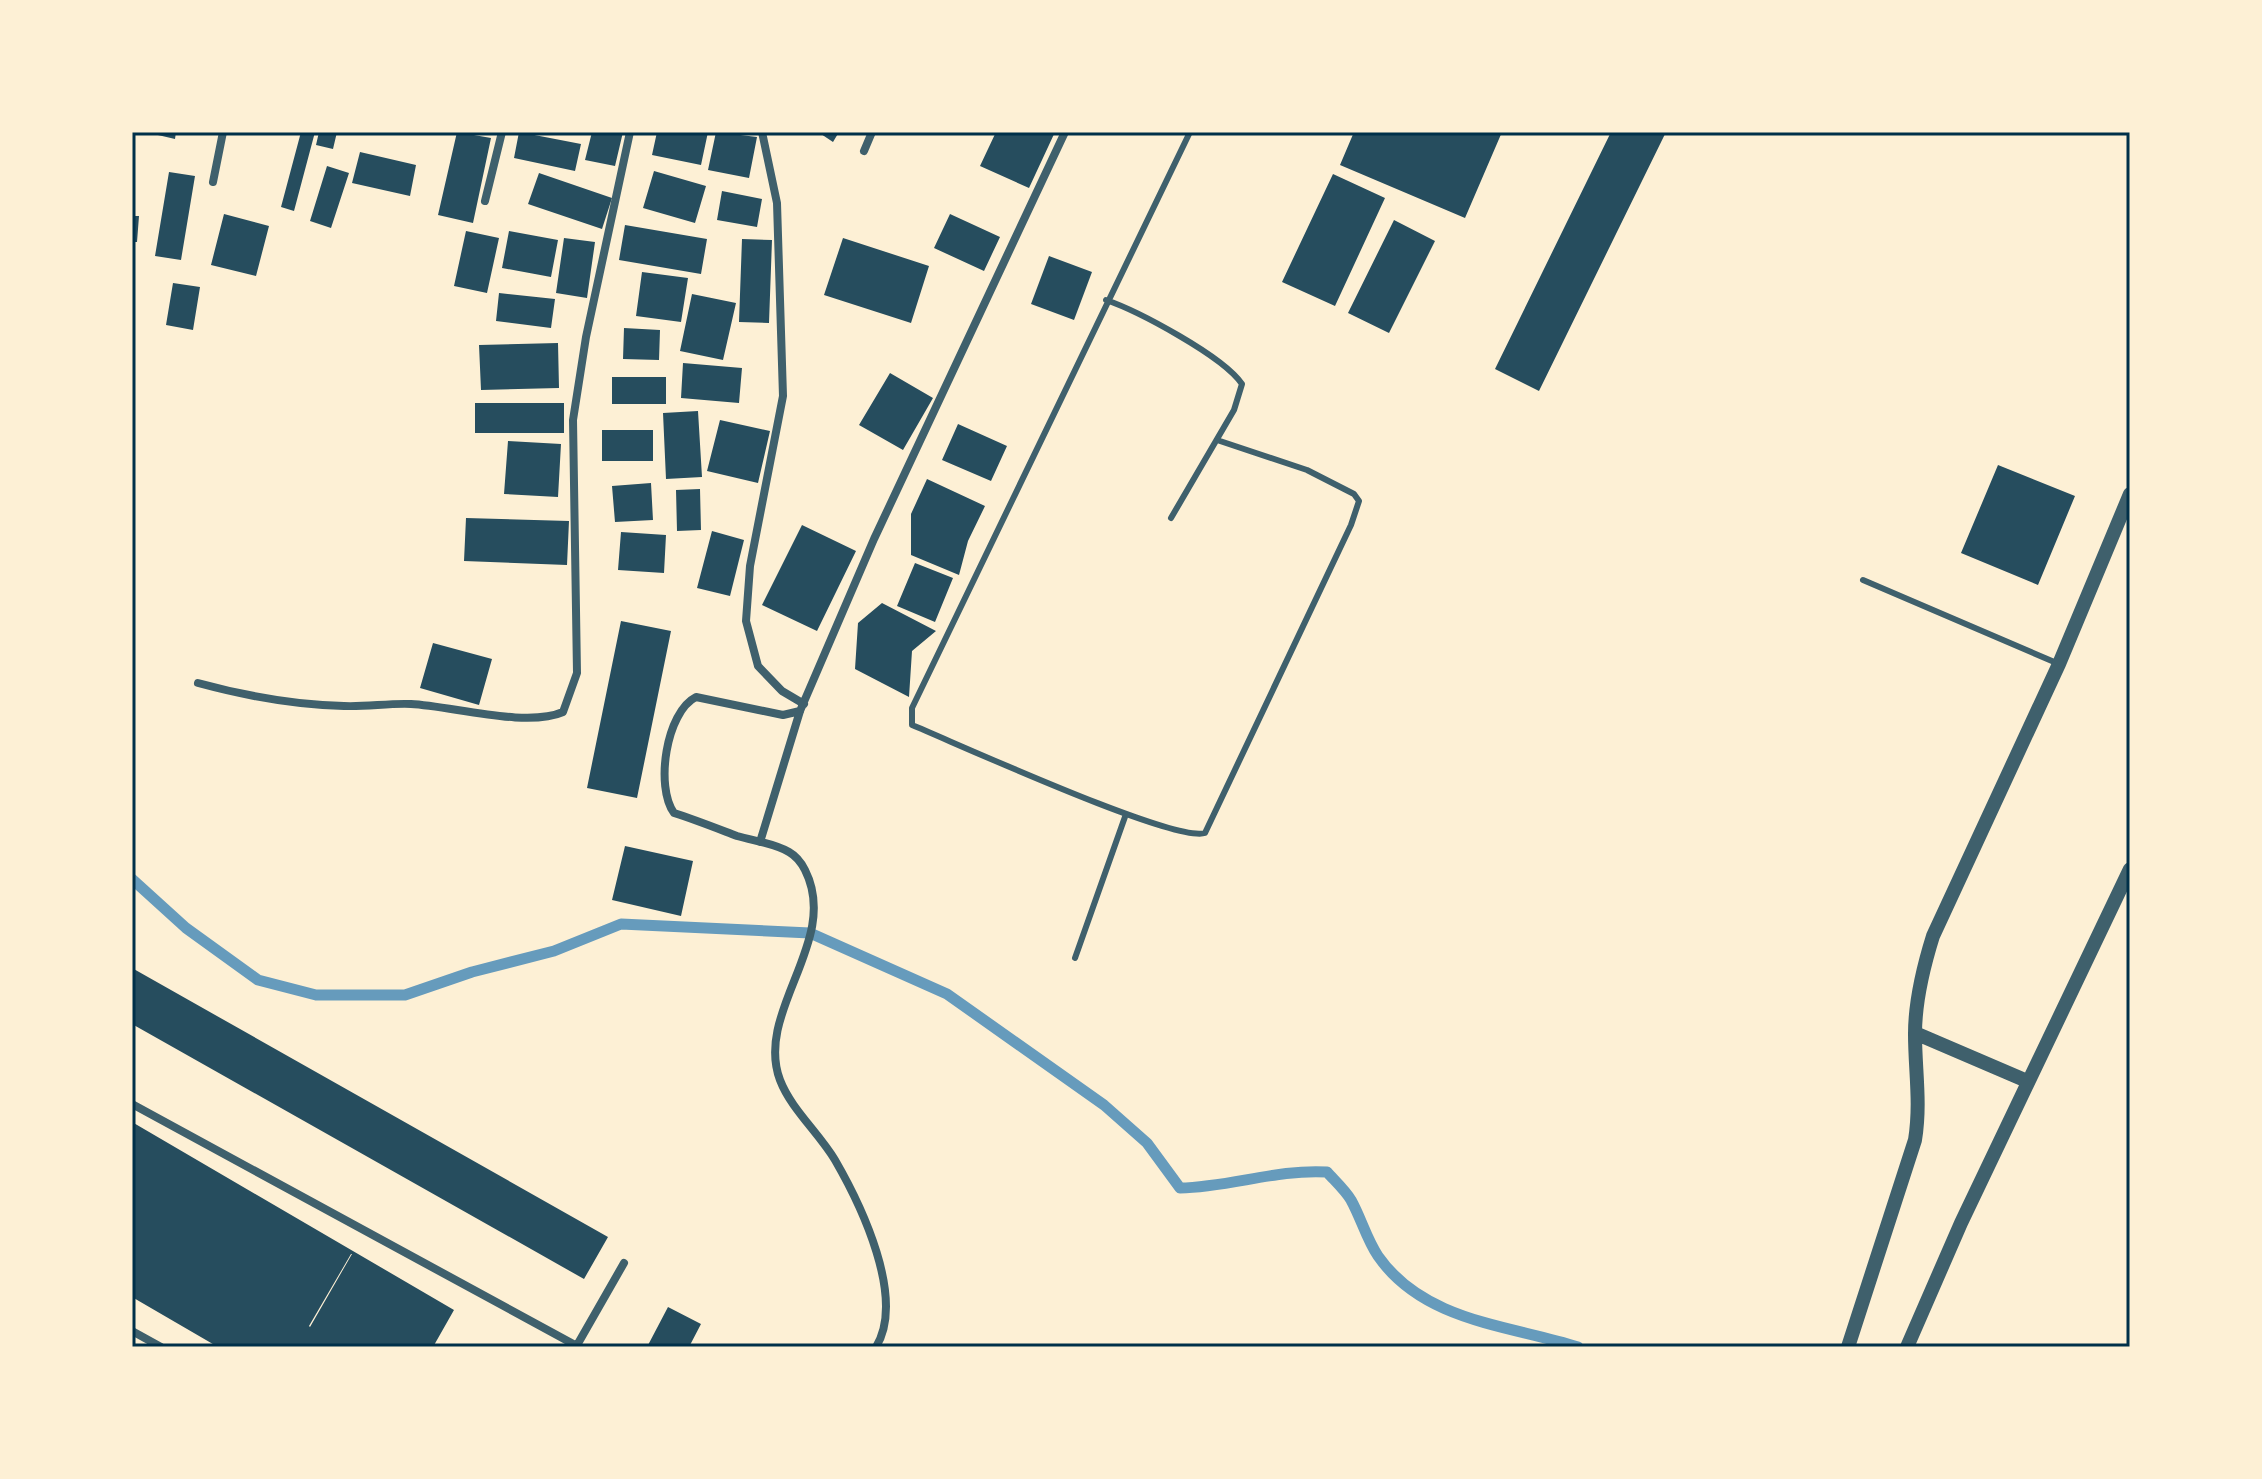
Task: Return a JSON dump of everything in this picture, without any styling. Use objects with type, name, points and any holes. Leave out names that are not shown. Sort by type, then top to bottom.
[{"type":"street","points":[[213,182],[223,132]]},
{"type":"street","points":[[485,201],[502,132]]},
{"type":"street","points":[[198,683],[249,696],[332,705],[413,704],[496,715],[554,716],[563,712],[577,673],[573,420],[586,337],[630,132]]},
{"type":"street","points":[[762,132],[777,203],[783,396],[750,566],[746,621],[758,666],[802,707]]},
{"type":"street","points":[[864,151],[872,132]]},
{"type":"street","points":[[760,842],[802,707],[874,539],[1065,132]]},
{"type":"street","points":[[1848,1347],[1915,1140],[1920,1111],[1915,1033],[1920,976],[1933,936],[2059,664],[2130,494]]},
{"type":"street","points":[[802,707],[783,715],[696,697],[678,711],[671,729],[666,794],[674,813],[791,853],[805,870],[813,890],[813,931],[783,1015],[776,1051],[777,1071],[785,1090],[835,1160],[877,1253],[887,1314],[883,1335],[876,1347]]},
{"type":"street","points":[[1907,1347],[2027,1081],[2130,869]]},
{"type":"street","points":[[1915,1033],[2027,1081]]},
{"type":"street","points":[[132,1104],[576,1346],[624,1263]]},
{"type":"street","points":[[132,1331],[161,1347]]},
{"type":"lane","points":[[1190,132],[1106,300],[912,708],[912,725],[1126,814],[1184,835],[1205,833],[1359,501],[1354,494],[1307,470],[1217,440]]},
{"type":"lane","points":[[1106,300],[1136,312],[1181,338],[1238,378],[1242,389],[1217,440],[1171,518]]},
{"type":"lane","points":[[1863,580],[2059,664]]},
{"type":"lane","points":[[1075,958],[1126,814]]},
{"type":"building","points":[[145,132],[176,132],[175,139]]},
{"type":"building","points":[[301,132],[315,132],[294,211],[281,207]]},
{"type":"building","points":[[319,132],[337,132],[333,149],[316,145]]},
{"type":"building","points":[[457,132],[491,138],[473,223],[438,215]]},
{"type":"building","points":[[519,132],[581,144],[575,171],[514,158]]},
{"type":"building","points":[[592,132],[623,132],[615,166],[585,160]]},
{"type":"building","points":[[657,132],[708,132],[701,165],[652,155]]},
{"type":"building","points":[[716,132],[757,137],[749,178],[708,170]]},
{"type":"building","points":[[818,132],[839,132],[833,142]]},
{"type":"building","points":[[996,132],[1055,132],[1029,188],[980,166]]},
{"type":"building","points":[[1354,132],[1502,132],[1465,218],[1340,165]]},
{"type":"building","points":[[1611,132],[1666,132],[1539,391],[1495,369]]},
{"type":"building","points":[[360,152],[416,165],[410,196],[352,183]]},
{"type":"building","points":[[327,166],[349,173],[331,228],[310,221]]},
{"type":"building","points":[[654,171],[706,186],[695,223],[643,208]]},
{"type":"building","points":[[169,172],[195,176],[181,260],[155,256]]},
{"type":"building","points":[[539,173],[612,198],[602,229],[528,204]]},
{"type":"building","points":[[1333,174],[1385,198],[1335,306],[1282,282]]},
{"type":"building","points":[[722,191],[762,199],[757,227],[717,220]]},
{"type":"building","points":[[224,214],[269,226],[256,276],[211,265]]},
{"type":"building","points":[[950,214],[1000,237],[984,271],[934,248]]},
{"type":"building","points":[[132,216],[139,216],[137,242],[132,242]]},
{"type":"building","points":[[1394,220],[1435,241],[1389,333],[1348,313]]},
{"type":"building","points":[[625,225],[707,239],[701,274],[619,260]]},
{"type":"building","points":[[466,231],[499,238],[487,293],[454,286]]},
{"type":"building","points":[[509,231],[558,240],[551,277],[502,268]]},
{"type":"building","points":[[564,238],[595,242],[587,298],[556,293]]},
{"type":"building","points":[[843,238],[929,266],[911,323],[824,295]]},
{"type":"building","points":[[742,239],[772,240],[769,323],[739,322]]},
{"type":"building","points":[[1049,256],[1092,272],[1074,320],[1031,304]]},
{"type":"building","points":[[642,272],[688,278],[681,322],[636,316]]},
{"type":"building","points":[[173,283],[200,287],[193,330],[166,325]]},
{"type":"building","points":[[499,293],[555,299],[551,328],[496,321]]},
{"type":"building","points":[[692,294],[736,303],[723,360],[680,351]]},
{"type":"building","points":[[624,328],[660,330],[659,360],[623,359]]},
{"type":"building","points":[[558,343],[559,388],[481,390],[479,345]]},
{"type":"building","points":[[683,363],[742,368],[739,403],[681,398]]},
{"type":"building","points":[[890,373],[933,398],[903,450],[859,425]]},
{"type":"building","points":[[612,377],[666,377],[666,404],[612,404]]},
{"type":"building","points":[[475,403],[564,403],[564,433],[475,433]]},
{"type":"building","points":[[698,411],[702,477],[666,479],[663,413]]},
{"type":"building","points":[[720,420],[770,431],[758,483],[707,471]]},
{"type":"building","points":[[958,424],[1007,446],[991,481],[942,460]]},
{"type":"building","points":[[602,430],[653,430],[653,461],[602,461]]},
{"type":"building","points":[[508,441],[561,444],[558,497],[504,494]]},
{"type":"building","points":[[1998,465],[2075,496],[2038,585],[1961,553]]},
{"type":"building","points":[[927,479],[985,506],[968,541],[959,575],[911,555],[911,514]]},
{"type":"building","points":[[651,483],[653,520],[615,522],[612,486]]},
{"type":"building","points":[[700,489],[701,530],[677,531],[676,490]]},
{"type":"building","points":[[466,518],[569,521],[567,565],[464,561]]},
{"type":"building","points":[[802,525],[856,551],[817,631],[762,605]]},
{"type":"building","points":[[712,531],[744,540],[730,596],[697,588]]},
{"type":"building","points":[[621,532],[666,535],[664,573],[618,570]]},
{"type":"building","points":[[915,563],[953,578],[935,622],[897,606]]},
{"type":"building","points":[[882,603],[936,631],[912,651],[909,697],[855,669],[858,623]]},
{"type":"building","points":[[621,621],[671,631],[637,798],[587,788]]},
{"type":"building","points":[[433,643],[492,659],[479,705],[420,688]]},
{"type":"building","points":[[625,846],[693,861],[681,916],[612,900]]},
{"type":"building","points":[[132,968],[608,1237],[584,1279],[132,1024]]},
{"type":"building","points":[[132,1122],[454,1310],[433,1347],[218,1347],[132,1297]],"holes":[[[352,1254],[310,1327],[309,1326]]]},
{"type":"building","points":[[668,1307],[701,1324],[689,1347],[647,1347]]},
{"type":"waterway","points":[[132,879],[186,928],[258,980],[316,995],[405,995],[472,972],[554,951],[621,924],[810,933],[947,994],[1104,1105],[1147,1143],[1180,1188],[1290,1173],[1327,1172],[1351,1200],[1378,1256],[1397,1278],[1419,1295],[1469,1318],[1578,1347]]}]
